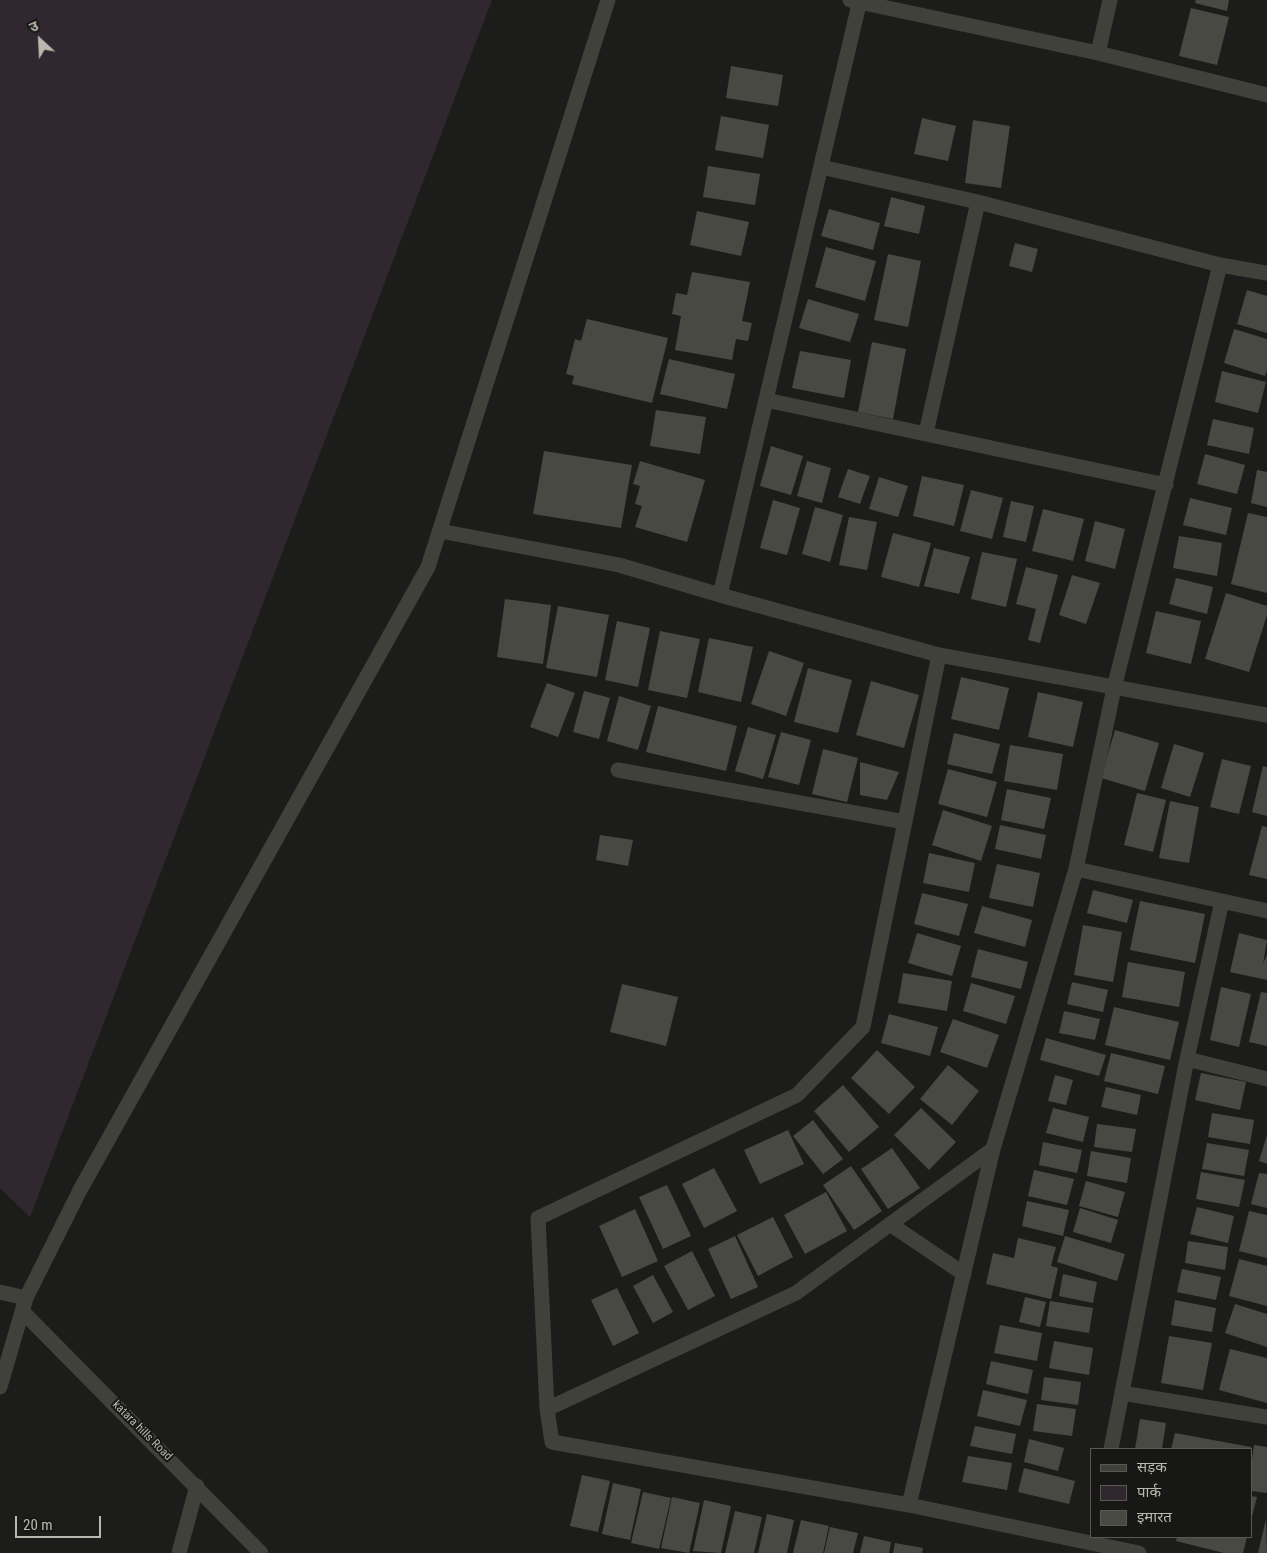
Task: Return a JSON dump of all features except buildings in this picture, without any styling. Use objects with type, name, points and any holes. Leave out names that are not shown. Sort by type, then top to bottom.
[{"type":"street","points":[[0,1387],[24,1304],[80,1190],[428,567],[608,0]]},
{"type":"street","points":[[1098,53],[1110,0]]},
{"type":"street","points":[[720,595],[821,167],[856,1],[1098,53],[1267,95]]},
{"type":"street","points":[[821,167],[978,202],[1220,265],[1267,273]]},
{"type":"street","points":[[926,434],[978,202]]},
{"type":"street","points":[[909,1506],[993,1149],[1076,869],[1114,688],[1220,265]]},
{"type":"street","points":[[766,400],[1166,485]]},
{"type":"street","points":[[440,531],[619,565],[720,595],[939,655],[1267,715]]},
{"type":"street","points":[[939,655],[863,1027],[797,1095],[538,1218],[547,1408],[552,1442],[1094,1540],[1139,1553]]},
{"type":"street","points":[[618,770],[905,822]]},
{"type":"street","points":[[1076,869],[1267,911]]},
{"type":"street","points":[[1111,1448],[1187,1059],[1222,901]]},
{"type":"street","points":[[1187,1059],[1267,1079]]},
{"type":"street","points":[[547,1408],[796,1293],[993,1149]]},
{"type":"street","points":[[890,1224],[964,1274]]},
{"type":"street","points":[[0,1292],[24,1304]]},
{"type":"street","name":"katara hills Road","points":[[24,1304],[261,1553]]},
{"type":"street","points":[[1122,1393],[1267,1417]]},
{"type":"street","points":[[179,1553],[197,1486]]},
{"type":"green space","points":[[0,0],[492,0],[30,1217],[0,1188]]}]
